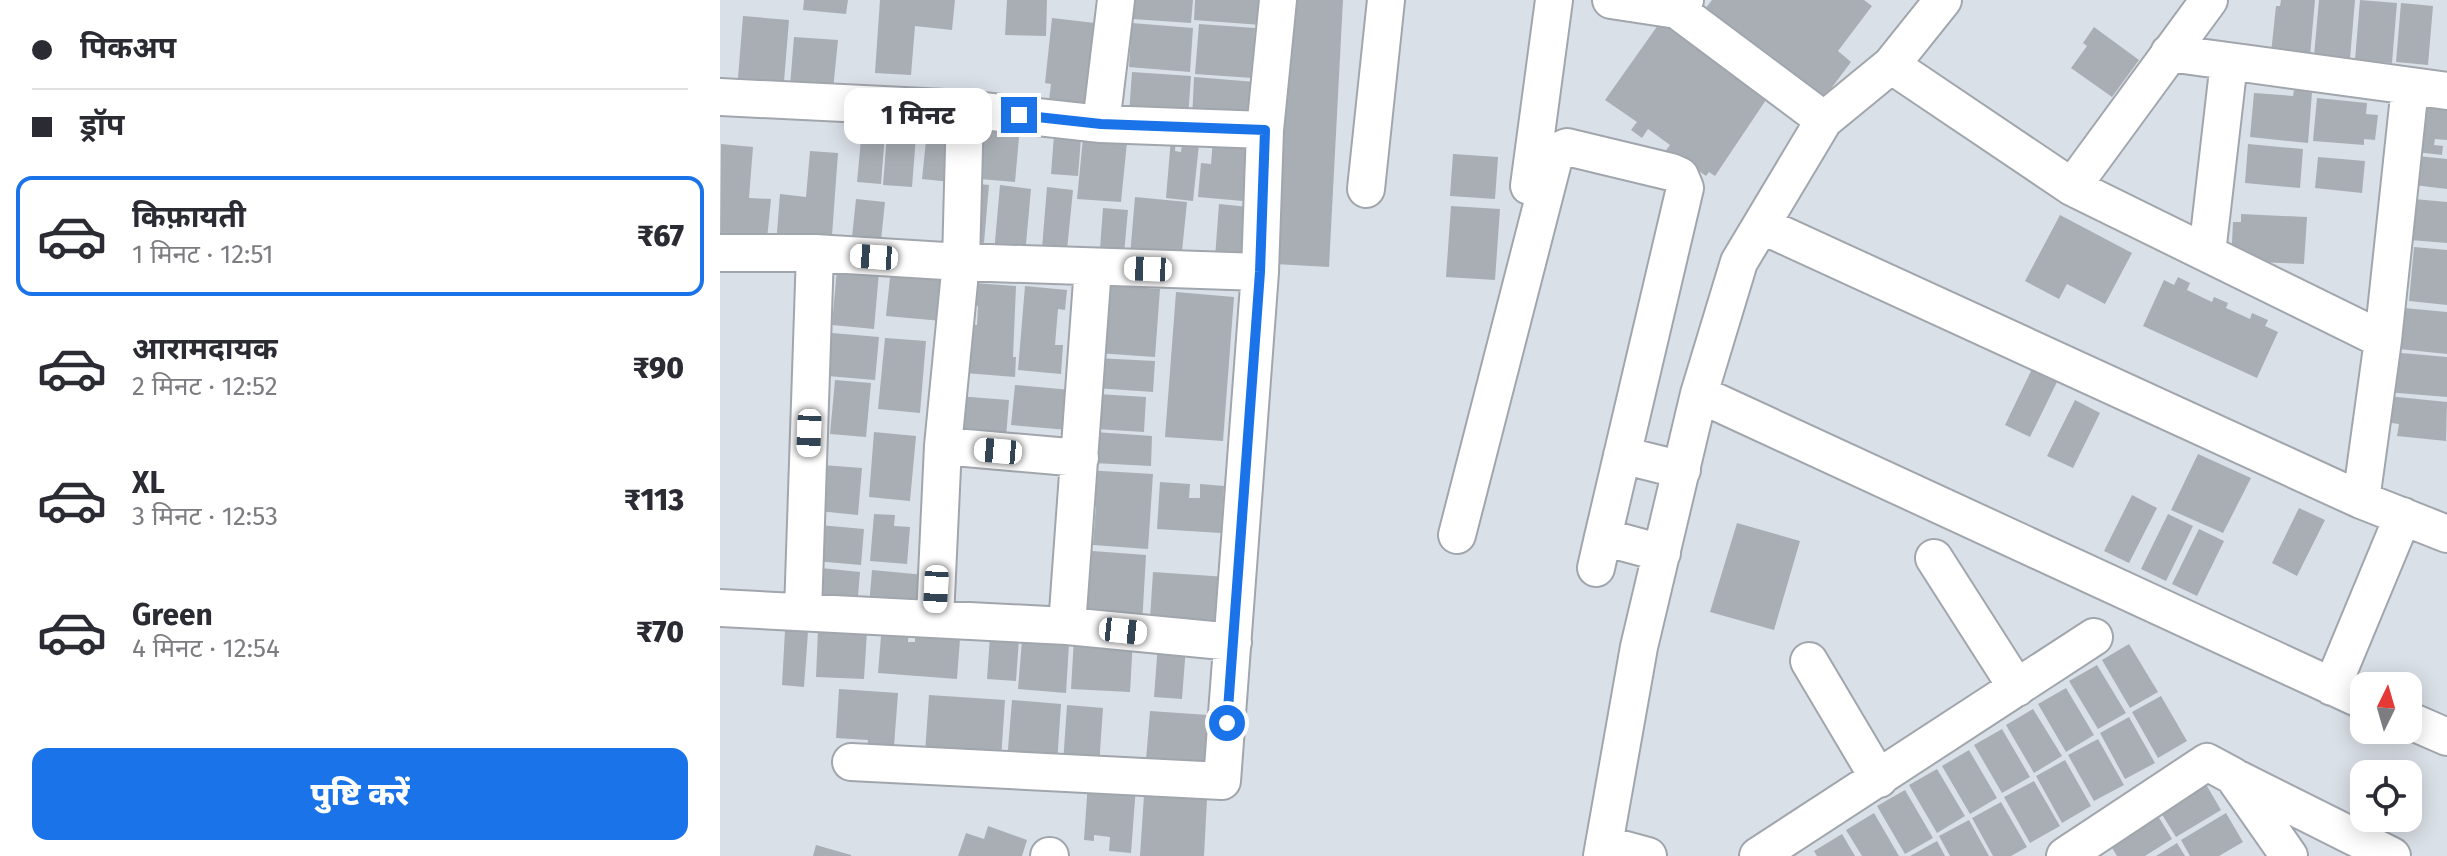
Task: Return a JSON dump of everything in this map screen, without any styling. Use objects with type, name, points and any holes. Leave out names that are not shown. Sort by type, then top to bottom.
[{"type":"street","points":[[1101,124],[1116,0]]},
{"type":"street","points":[[851,762],[1222,781],[1260,272],[1265,130],[1278,0]]},
{"type":"street","points":[[1366,189],[1386,0]]},
{"type":"street","points":[[1526,208],[1554,0]]},
{"type":"street","points":[[1611,0],[1681,5],[1824,120]]},
{"type":"street","points":[[1648,856],[1603,850],[1639,647],[1699,394],[1739,262],[1824,120],[1891,65],[1943,0]]},
{"type":"street","points":[[2072,187],[2209,0]]},
{"type":"street","points":[[2169,53],[2447,91]]},
{"type":"street","points":[[2207,253],[2229,62]]},
{"type":"street","points":[[1891,65],[2072,187],[2383,340]]},
{"type":"street","points":[[2361,500],[2383,340],[2410,87]]},
{"type":"street","points":[[720,97],[965,109],[1101,124],[1265,130]]},
{"type":"street","points":[[935,618],[943,446],[961,262],[965,109]]},
{"type":"street","points":[[1457,535],[1554,158],[1558,151],[1567,147],[1671,172],[1680,176],[1685,188],[1599,552],[1662,553]]},
{"type":"street","points":[[1761,225],[2361,500],[2447,534]]},
{"type":"street","points":[[720,253],[815,253],[961,262],[1260,272]]},
{"type":"street","points":[[803,612],[815,253]]},
{"type":"street","points":[[1067,626],[1093,267]]},
{"type":"street","points":[[1699,394],[2348,694],[2403,516]]},
{"type":"street","points":[[943,446],[1080,458]]},
{"type":"street","points":[[1622,455],[1682,470]]},
{"type":"street","points":[[1934,558],[2017,688]]},
{"type":"street","points":[[720,608],[1067,626],[1233,642]]},
{"type":"street","points":[[1758,856],[2094,637]]},
{"type":"street","points":[[1809,661],[1879,779]]},
{"type":"street","points":[[2422,726],[2447,737]]},
{"type":"street","points":[[2082,852],[2207,762],[2392,856]]},
{"type":"street","points":[[2233,776],[2289,856]]},
{"type":"building","points":[[804,0],[848,0],[846,14],[803,10]]},
{"type":"building","points":[[880,0],[955,0],[952,30],[915,26],[911,75],[875,73]]},
{"type":"building","points":[[1007,0],[1047,0],[1046,36],[1005,35]]},
{"type":"building","points":[[1133,0],[1193,0],[1191,23],[1132,19]]},
{"type":"building","points":[[1195,0],[1263,0],[1261,25],[1194,20]]},
{"type":"building","points":[[1290,0],[1343,0],[1329,267],[1275,264]]},
{"type":"building","points":[[1712,0],[1864,0],[1872,6],[1838,51],[1851,62],[1824,98],[1763,70],[1773,57],[1740,33],[1730,47],[1701,14]]},
{"type":"building","points":[[2281,0],[2315,0],[2310,56],[2271,53],[2276,6],[2280,6]]},
{"type":"building","points":[[2319,0],[2355,0],[2350,59],[2314,56]]},
{"type":"building","points":[[2360,0],[2397,3],[2392,63],[2355,60]]},
{"type":"building","points":[[2401,3],[2433,6],[2428,65],[2396,62]]},
{"type":"building","points":[[743,16],[789,20],[783,94],[737,90]]},
{"type":"building","points":[[1052,18],[1095,23],[1086,104],[1049,100],[1051,84],[1045,83]]},
{"type":"building","points":[[1663,18],[1768,97],[1715,176],[1709,172],[1706,176],[1676,155],[1664,153],[1670,145],[1648,129],[1642,138],[1631,130],[1637,122],[1605,100]]},
{"type":"building","points":[[1132,23],[1193,28],[1190,72],[1129,67]]},
{"type":"building","points":[[1199,24],[1255,28],[1252,78],[1195,74]]},
{"type":"building","points":[[2094,27],[2139,60],[2112,97],[2071,68],[2087,46],[2083,43]]},
{"type":"building","points":[[794,37],[838,40],[833,90],[790,86]]},
{"type":"building","points":[[1132,72],[1191,76],[1188,118],[1129,114]]},
{"type":"building","points":[[1194,77],[1256,82],[1253,124],[1192,120]]},
{"type":"building","points":[[2294,90],[2312,92],[2308,143],[2250,137],[2254,93],[2293,96]]},
{"type":"building","points":[[2317,98],[2367,103],[2366,114],[2378,115],[2375,140],[2364,139],[2364,145],[2313,141]]},
{"type":"building","points":[[2423,105],[2447,108],[2447,140],[2435,139],[2434,145],[2443,146],[2442,155],[2416,152]]},
{"type":"building","points":[[863,118],[886,120],[881,184],[857,182]]},
{"type":"building","points":[[888,121],[917,123],[912,187],[883,185]]},
{"type":"building","points":[[974,121],[1020,126],[1015,182],[968,178]]},
{"type":"building","points":[[927,131],[955,133],[951,182],[922,179]]},
{"type":"building","points":[[1183,134],[1200,135],[1193,201],[1166,198],[1171,138],[1176,138],[1175,151],[1181,152]]},
{"type":"building","points":[[1054,135],[1081,138],[1078,176],[1051,174]]},
{"type":"building","points":[[1083,138],[1127,142],[1121,202],[1077,199]]},
{"type":"building","points":[[1213,139],[1260,143],[1254,202],[1198,197],[1201,163],[1211,164]]},
{"type":"building","points":[[721,144],[753,147],[749,198],[771,199],[766,249],[720,245]]},
{"type":"building","points":[[2248,144],[2303,149],[2300,188],[2245,183]]},
{"type":"building","points":[[810,151],[838,153],[831,249],[776,245],[780,194],[806,197]]},
{"type":"building","points":[[1453,154],[1498,157],[1495,199],[1450,196]]},
{"type":"building","points":[[2417,156],[2447,159],[2447,189],[2414,185]]},
{"type":"building","points":[[2318,157],[2365,161],[2362,193],[2315,188]]},
{"type":"building","points":[[969,183],[989,185],[984,243],[964,241]]},
{"type":"building","points":[[1000,185],[1031,189],[1025,255],[994,253]]},
{"type":"building","points":[[1047,187],[1073,190],[1067,250],[1042,248]]},
{"type":"building","points":[[1135,197],[1187,202],[1181,261],[1130,256]]},
{"type":"building","points":[[856,199],[885,202],[880,250],[851,247]]},
{"type":"building","points":[[2414,199],[2447,202],[2447,243],[2410,240]]},
{"type":"building","points":[[1219,204],[1249,207],[1244,261],[1215,258]]},
{"type":"building","points":[[1451,206],[1500,209],[1495,280],[1446,277]]},
{"type":"building","points":[[1103,208],[1128,210],[1123,265],[1099,263]]},
{"type":"building","points":[[2241,214],[2307,217],[2304,264],[2231,261],[2233,222],[2241,222]]},
{"type":"building","points":[[2060,215],[2132,253],[2105,304],[2067,284],[2059,299],[2025,281]]},
{"type":"building","points":[[2414,247],[2447,250],[2447,305],[2409,301]]},
{"type":"building","points":[[837,268],[879,272],[874,329],[832,325]]},
{"type":"building","points":[[891,268],[946,273],[942,321],[886,316]]},
{"type":"building","points":[[2178,277],[2190,283],[2187,290],[2212,302],[2214,297],[2228,303],[2226,308],[2250,319],[2252,313],[2268,320],[2265,326],[2278,332],[2257,378],[2143,326],[2164,280],[2174,285]]},
{"type":"building","points":[[974,283],[1016,286],[1015,377],[965,373],[970,324],[977,325],[978,306],[972,305]]},
{"type":"building","points":[[1101,285],[1160,289],[1155,357],[1097,353]]},
{"type":"building","points":[[1025,286],[1067,290],[1065,310],[1058,309],[1055,345],[1063,345],[1061,374],[1018,370]]},
{"type":"building","points":[[1176,292],[1234,297],[1223,441],[1165,437]]},
{"type":"building","points":[[2404,308],[2447,312],[2447,354],[2399,349]]},
{"type":"building","points":[[820,332],[879,337],[875,380],[816,375]]},
{"type":"building","points":[[885,338],[926,341],[920,413],[878,409]]},
{"type":"building","points":[[2390,352],[2447,357],[2447,397],[2386,392]]},
{"type":"building","points":[[1096,358],[1155,361],[1153,392],[1095,388]]},
{"type":"building","points":[[2032,369],[2057,382],[2030,437],[2005,425]]},
{"type":"building","points":[[835,380],[871,383],[866,437],[830,434]]},
{"type":"building","points":[[1015,385],[1071,390],[1068,430],[1011,425]]},
{"type":"building","points":[[1098,394],[1146,397],[1144,432],[1096,429]]},
{"type":"building","points":[[957,396],[1009,400],[1005,450],[952,445]]},
{"type":"building","points":[[2387,396],[2447,402],[2446,441],[2397,436],[2399,424],[2384,422]]},
{"type":"building","points":[[2075,400],[2100,413],[2073,468],[2047,456]]},
{"type":"building","points":[[874,432],[916,436],[910,501],[869,497]]},
{"type":"building","points":[[1095,432],[1152,436],[1151,466],[1093,463]]},
{"type":"building","points":[[2198,454],[2251,478],[2223,533],[2171,510]]},
{"type":"building","points":[[822,465],[862,468],[858,515],[818,511]]},
{"type":"building","points":[[1085,470],[1153,474],[1148,549],[1093,545],[1096,506],[1082,505]]},
{"type":"building","points":[[1160,482],[1190,484],[1189,498],[1200,498],[1200,484],[1224,486],[1221,533],[1157,529]]},
{"type":"building","points":[[2132,495],[2157,508],[2129,563],[2104,551]]},
{"type":"building","points":[[2299,508],[2325,520],[2297,576],[2272,563]]},
{"type":"building","points":[[874,514],[895,515],[894,526],[910,527],[907,564],[870,561]]},
{"type":"building","points":[[2168,514],[2193,526],[2166,581],[2141,569]]},
{"type":"building","points":[[1737,523],[1800,541],[1774,630],[1710,612]]},
{"type":"building","points":[[819,525],[864,529],[861,565],[815,561]]},
{"type":"building","points":[[2199,529],[2224,541],[2197,596],[2172,584]]},
{"type":"building","points":[[1079,550],[1146,555],[1142,625],[1074,620]]},
{"type":"building","points":[[821,568],[860,572],[857,608],[818,604]]},
{"type":"building","points":[[872,570],[925,575],[922,610],[869,606]]},
{"type":"building","points":[[1153,572],[1227,577],[1223,623],[1150,619]]},
{"type":"building","points":[[991,622],[1020,624],[1016,681],[987,679]]},
{"type":"building","points":[[882,624],[909,626],[908,642],[915,642],[915,635],[960,639],[957,679],[878,673]]},
{"type":"building","points":[[818,629],[867,632],[864,679],[816,677]]},
{"type":"building","points":[[785,630],[808,632],[804,687],[782,685]]},
{"type":"building","points":[[1074,638],[1133,639],[1130,692],[1071,689]]},
{"type":"building","points":[[1022,640],[1069,644],[1066,693],[1018,689]]},
{"type":"building","points":[[1158,643],[1186,646],[1182,699],[1154,697]]},
{"type":"building","points":[[2129,644],[2158,692],[2130,708],[2102,660]]},
{"type":"building","points":[[2097,665],[2126,713],[2098,729],[2069,681]]},
{"type":"building","points":[[2066,688],[2094,735],[2066,752],[2038,704]]},
{"type":"building","points":[[839,689],[898,693],[893,760],[867,758],[868,740],[836,738]]},
{"type":"building","points":[[929,695],[1005,700],[1001,759],[925,753]]},
{"type":"building","points":[[2161,696],[2187,741],[2158,758],[2132,712]]},
{"type":"building","points":[[1012,700],[1061,704],[1057,764],[1007,761]]},
{"type":"building","points":[[1067,705],[1103,708],[1099,766],[1063,764]]},
{"type":"building","points":[[2033,709],[2062,756],[2034,773],[2006,725]]},
{"type":"building","points":[[1150,711],[1208,715],[1204,776],[1145,772]]},
{"type":"building","points":[[2129,717],[2155,763],[2125,779],[2100,733]]},
{"type":"building","points":[[2002,729],[2030,777],[2002,793],[1974,745]]},
{"type":"building","points":[[2098,739],[2124,785],[2094,801],[2068,755]]},
{"type":"building","points":[[1969,750],[1997,798],[1970,814],[1942,766]]},
{"type":"building","points":[[2065,760],[2091,806],[2062,823],[2036,776]]},
{"type":"building","points":[[1937,769],[1965,816],[1937,833],[1909,785]]},
{"type":"building","points":[[2034,781],[2060,826],[2030,843],[2004,797]]},
{"type":"building","points":[[2204,781],[2221,810],[2176,837],[2158,808]]},
{"type":"building","points":[[1088,782],[1136,786],[1131,853],[1109,851],[1110,837],[1094,835],[1094,841],[1084,840]]},
{"type":"building","points":[[1905,790],[1933,838],[1905,854],[1877,806]]},
{"type":"building","points":[[1163,792],[1182,793],[1182,798],[1207,799],[1204,856],[1140,856],[1144,795],[1162,797]]},
{"type":"building","points":[[2001,802],[2027,847],[2011,856],[1993,856],[1972,818]]},
{"type":"building","points":[[2155,811],[2172,839],[2145,856],[2117,856],[2108,841]]},
{"type":"building","points":[[1874,813],[1899,856],[1862,856],[1846,830]]},
{"type":"building","points":[[2226,813],[2243,842],[2219,856],[2190,856],[2181,840]]},
{"type":"building","points":[[1969,820],[1989,856],[1950,856],[1939,836]]},
{"type":"building","points":[[988,826],[1027,840],[1022,856],[958,856],[966,833],[984,839]]},
{"type":"building","points":[[1842,834],[1855,856],[1817,856],[1814,851]]},
{"type":"building","points":[[1937,841],[1945,856],[1910,856]]},
{"type":"building","points":[[2177,843],[2185,856],[2156,856]]},
{"type":"building","points":[[816,845],[851,855],[851,856],[813,856]]},
{"type":"route","points":[[1019,115],[1101,124],[1265,130],[1260,272],[1227,723]]}]
